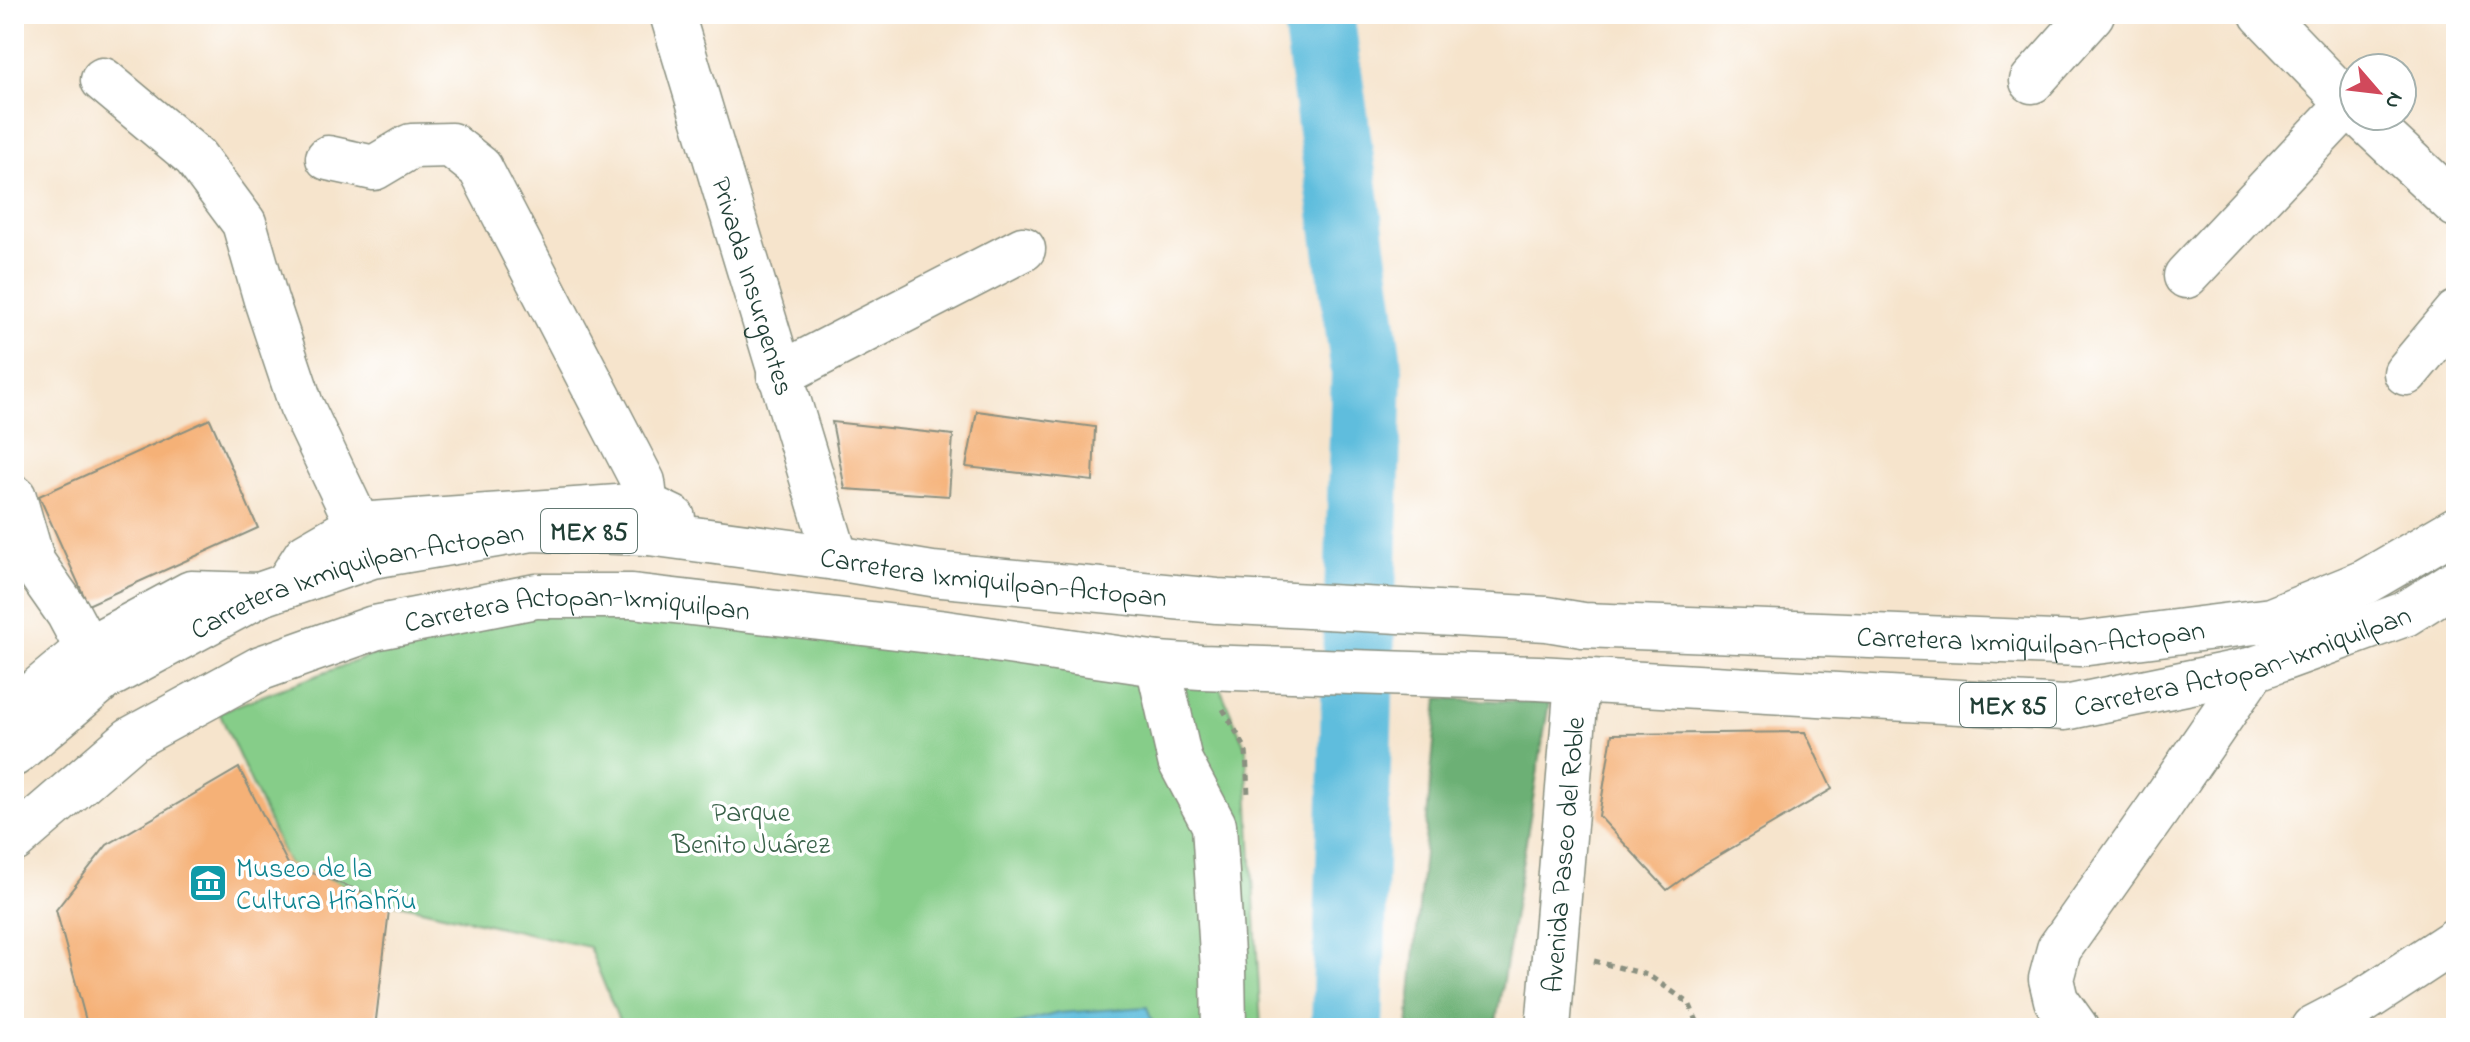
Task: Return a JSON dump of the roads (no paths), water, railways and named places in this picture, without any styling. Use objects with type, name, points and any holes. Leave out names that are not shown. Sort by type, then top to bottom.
[{"type":"main road","name":"Privada Insurgentes","points":[[672,14],[836,558]]},
{"type":"main road","points":[[2032,81],[2092,14]]},
{"type":"main road","points":[[2262,14],[2338,93]]},
{"type":"main road","points":[[103,80],[195,157],[244,223],[301,405],[358,525]]},
{"type":"main road","points":[[2186,276],[2338,126]]},
{"type":"main road","points":[[2378,132],[2456,205]]},
{"type":"main road","points":[[273,590],[306,555],[358,525],[647,519],[643,482],[480,168],[451,145],[411,146],[374,168],[328,158]]},
{"type":"main road","points":[[779,375],[1023,249]]},
{"type":"main road","points":[[2406,373],[2456,313]]},
{"type":"main road","points":[[14,497],[33,563],[68,613],[95,664],[14,710]]},
{"type":"main road","name":"Carretera Ixmiquilpan-Actopan","points":[[14,754],[95,664],[273,590],[372,556],[532,529],[647,519],[726,543],[932,574],[1217,601],[1565,622],[2080,644],[2271,620],[2365,582],[2456,529]]},
{"type":"main road","name":"Carretera Actopan-Ixmiquilpan","points":[[1558,680],[2065,708],[2254,669],[2405,614],[2456,582]]},
{"type":"main road","name":"Carretera Actopan-Ixmiquilpan","points":[[14,840],[131,739],[261,668],[374,628],[536,596],[632,596],[939,632],[1180,666]]},
{"type":"main road","points":[[1180,666],[1180,761],[1214,825],[1224,1028]]},
{"type":"main road","name":"MEX 85","points":[[1180,666],[1558,680]]},
{"type":"main road","points":[[2076,1028],[2056,1000],[2051,979],[2059,949],[2254,669]]},
{"type":"main road","name":"Avenida Paseo del Roble","points":[[1548,1028],[1555,951],[1558,680]]},
{"type":"main road","points":[[2313,1028],[2357,1005],[2456,940]]},
{"type":"water","points":[[1147,1007],[1154,1028],[1003,1028],[1058,1013]]},
{"type":"waterway","points":[[1318,14],[1367,371],[1347,1028]]},
{"type":"place","name":"Museo de la Cultura Hñahñu","points":[[208,883]]},
{"type":"park label","name":"Parque Benito Juárez","points":[[751,827]]}]
